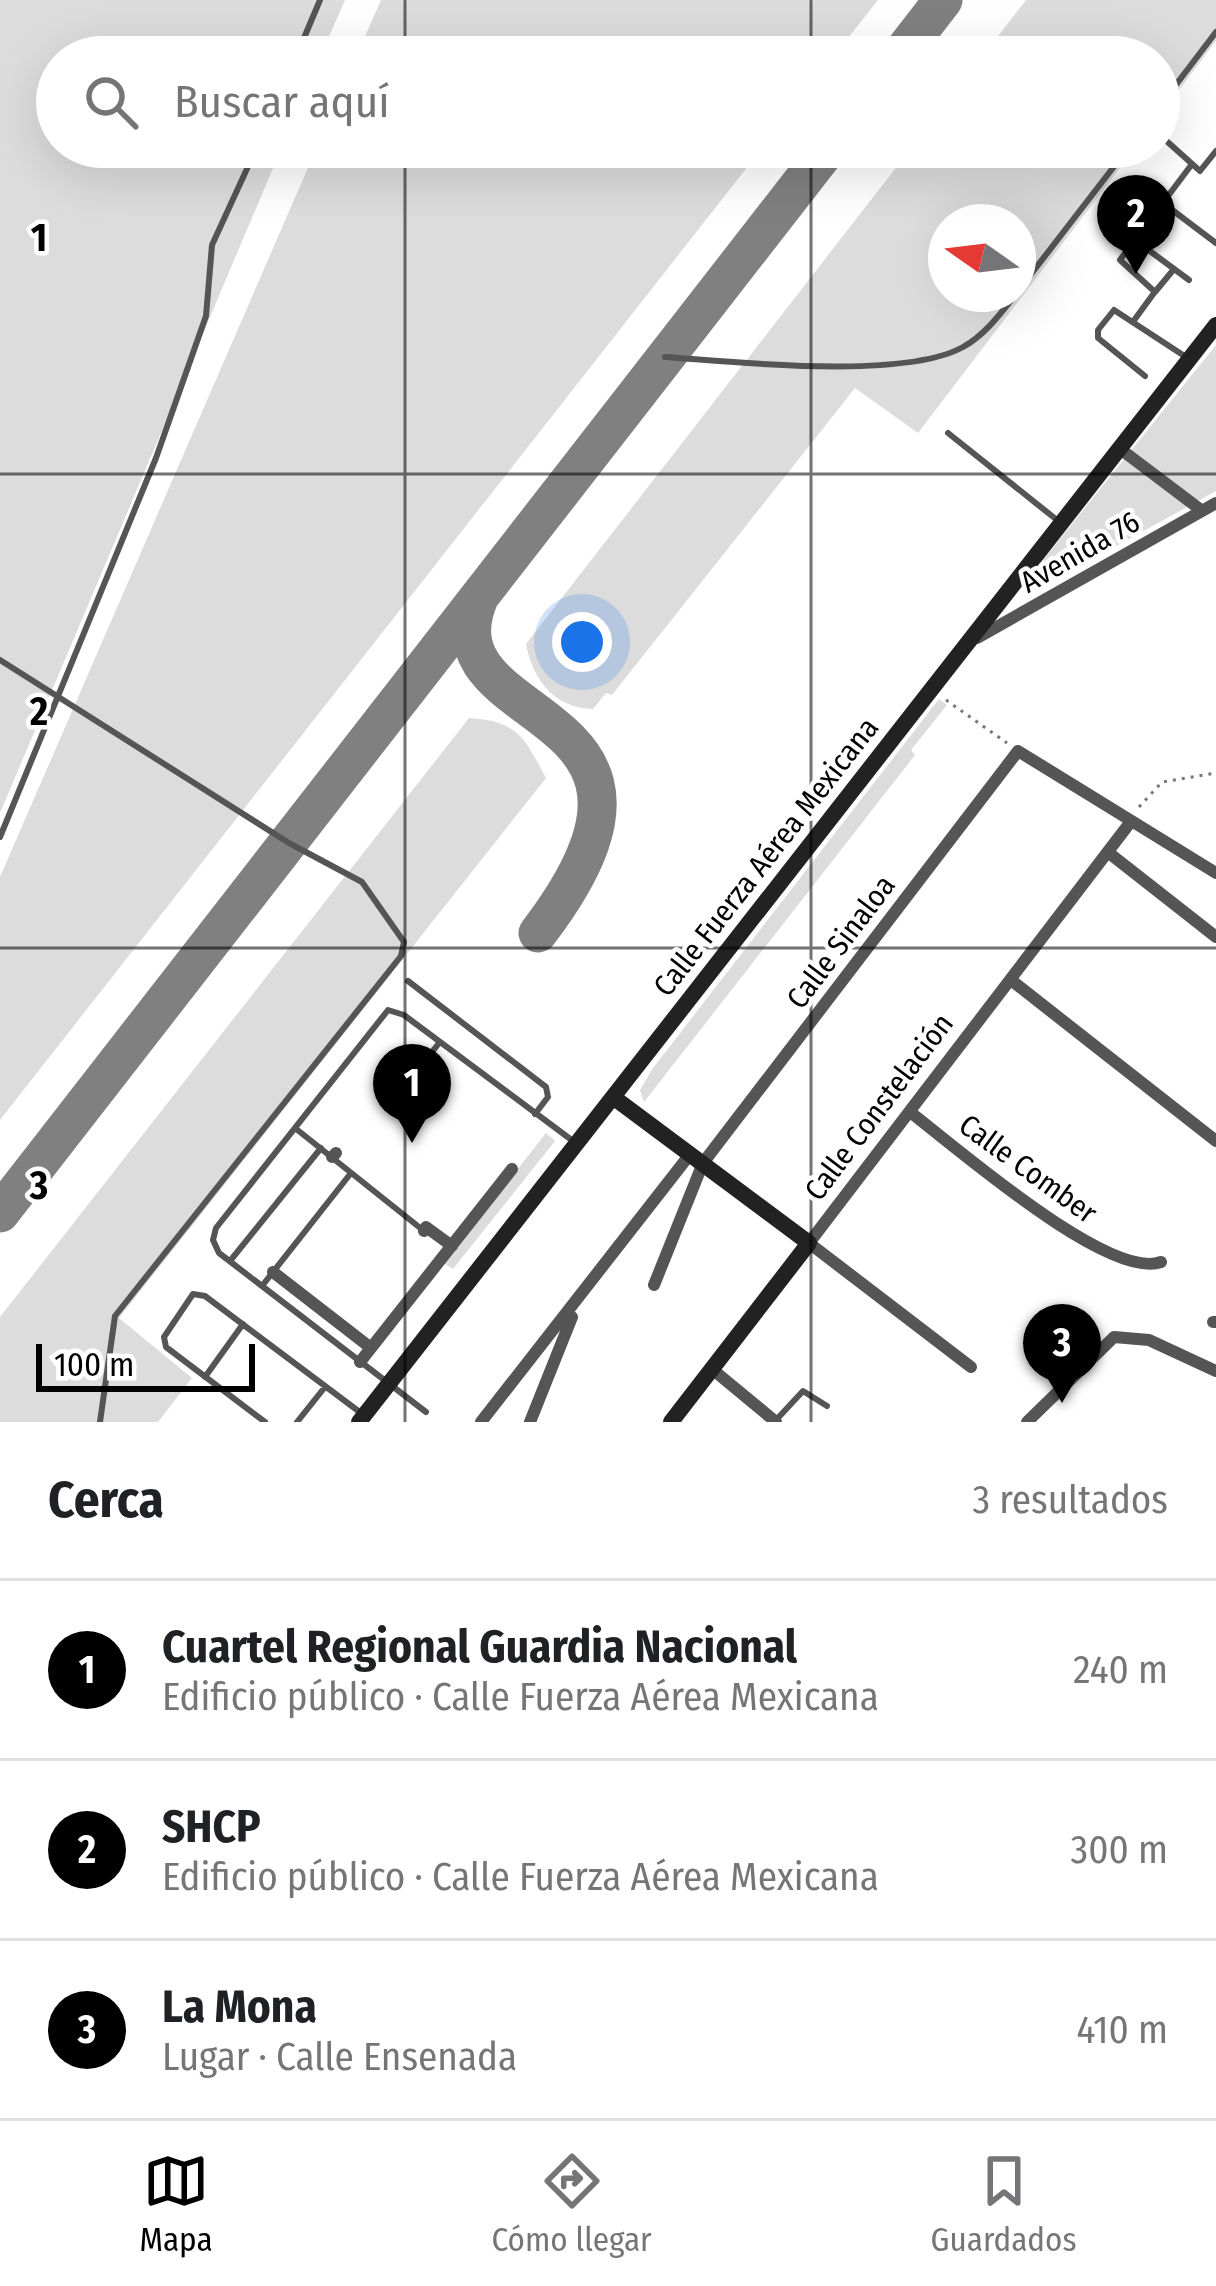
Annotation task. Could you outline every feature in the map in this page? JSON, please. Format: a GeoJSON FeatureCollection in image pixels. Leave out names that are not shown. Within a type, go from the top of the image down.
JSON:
{"type":"FeatureCollection","features":[{"type":"Feature","properties":{"kind":"main road","name":"Calle Fuerza Aérea Mexicana"},"geometry":{"type":"LineString","coordinates":[[361,1419],[1216,326]]}},
{"type":"Feature","properties":{"kind":"main road"},"geometry":{"type":"LineString","coordinates":[[613,1097],[809,1243]]}},
{"type":"Feature","properties":{"kind":"main road","name":"Calle Constelación"},"geometry":{"type":"LineString","coordinates":[[670,1422],[809,1243]]}},
{"type":"Feature","properties":{"kind":"street"},"geometry":{"type":"LineString","coordinates":[[1119,448],[1201,511]]}},
{"type":"Feature","properties":{"kind":"street","name":"Avenida 76"},"geometry":{"type":"LineString","coordinates":[[968,643],[1216,503]]}},
{"type":"Feature","properties":{"kind":"street"},"geometry":{"type":"LineString","coordinates":[[1018,751],[1130,824],[1212,867]]}},
{"type":"Feature","properties":{"kind":"street","name":"Calle Sinaloa"},"geometry":{"type":"LineString","coordinates":[[482,1422],[1018,751]]}},
{"type":"Feature","properties":{"kind":"street","name":"Calle Constelación"},"geometry":{"type":"LineString","coordinates":[[809,1243],[1130,824]]}},
{"type":"Feature","properties":{"kind":"street"},"geometry":{"type":"LineString","coordinates":[[1109,853],[1216,938]]}},
{"type":"Feature","properties":{"kind":"street"},"geometry":{"type":"LineString","coordinates":[[1011,980],[1216,1141]]}},
{"type":"Feature","properties":{"kind":"street","name":"Calle Comber"},"geometry":{"type":"LineString","coordinates":[[910,1112],[1065,1229],[1122,1260],[1146,1268],[1161,1262]]}},
{"type":"Feature","properties":{"kind":"street"},"geometry":{"type":"LineString","coordinates":[[654,1285],[697,1158]]}},
{"type":"Feature","properties":{"kind":"street"},"geometry":{"type":"LineString","coordinates":[[360,1362],[512,1169]]}},
{"type":"Feature","properties":{"kind":"street"},"geometry":{"type":"LineString","coordinates":[[424,1231],[427,1227],[452,1246]]}},
{"type":"Feature","properties":{"kind":"street"},"geometry":{"type":"LineString","coordinates":[[809,1243],[970,1367]]}},
{"type":"Feature","properties":{"kind":"street"},"geometry":{"type":"LineString","coordinates":[[273,1272],[371,1348]]}},
{"type":"Feature","properties":{"kind":"street"},"geometry":{"type":"LineString","coordinates":[[530,1422],[578,1302]]}},
{"type":"Feature","properties":{"kind":"street"},"geometry":{"type":"LineString","coordinates":[[1027,1422],[1114,1337],[1149,1340],[1216,1371]]}},
{"type":"Feature","properties":{"kind":"street"},"geometry":{"type":"LineString","coordinates":[[712,1369],[775,1422]]}},
{"type":"Feature","properties":{"kind":"lane"},"geometry":{"type":"LineString","coordinates":[[305,36],[320,0]]}},
{"type":"Feature","properties":{"kind":"lane"},"geometry":{"type":"LineString","coordinates":[[1180,79],[1216,32]]}},
{"type":"Feature","properties":{"kind":"lane"},"geometry":{"type":"LineString","coordinates":[[1180,153],[1200,171],[1216,151]]}},
{"type":"Feature","properties":{"kind":"lane"},"geometry":{"type":"LineString","coordinates":[[1155,292],[1120,262],[1192,164]]}},
{"type":"Feature","properties":{"kind":"lane"},"geometry":{"type":"LineString","coordinates":[[0,837],[155,458],[206,316],[212,245],[247,168]]}},
{"type":"Feature","properties":{"kind":"lane"},"geometry":{"type":"LineString","coordinates":[[1036,267],[1113,168]]}},
{"type":"Feature","properties":{"kind":"lane"},"geometry":{"type":"LineString","coordinates":[[1163,203],[1216,243]]}},
{"type":"Feature","properties":{"kind":"lane"},"geometry":{"type":"LineString","coordinates":[[1135,240],[1189,280]]}},
{"type":"Feature","properties":{"kind":"lane"},"geometry":{"type":"LineString","coordinates":[[1135,319],[1174,268]]}},
{"type":"Feature","properties":{"kind":"lane"},"geometry":{"type":"LineString","coordinates":[[1144,376],[1097,336],[1114,310],[1135,319],[1189,360]]}},
{"type":"Feature","properties":{"kind":"lane"},"geometry":{"type":"LineString","coordinates":[[665,357],[777,364],[926,360],[975,338],[999,312]]}},
{"type":"Feature","properties":{"kind":"lane"},"geometry":{"type":"LineString","coordinates":[[948,433],[1060,522]]}},
{"type":"Feature","properties":{"kind":"lane"},"geometry":{"type":"LineString","coordinates":[[0,660],[60,693],[289,843],[362,882],[404,942],[401,956],[115,1316],[100,1422]]}},
{"type":"Feature","properties":{"kind":"lane"},"geometry":{"type":"LineString","coordinates":[[409,981],[546,1088],[548,1097],[535,1114]]}},
{"type":"Feature","properties":{"kind":"lane"},"geometry":{"type":"LineString","coordinates":[[426,1412],[230,1261],[214,1246],[216,1228],[383,1012],[404,1015],[576,1143]]}},
{"type":"Feature","properties":{"kind":"lane"},"geometry":{"type":"LineString","coordinates":[[412,1078],[440,1042]]}},
{"type":"Feature","properties":{"kind":"lane"},"geometry":{"type":"LineString","coordinates":[[294,1127],[424,1231]]}},
{"type":"Feature","properties":{"kind":"lane"},"geometry":{"type":"LineString","coordinates":[[230,1261],[330,1153]]}},
{"type":"Feature","properties":{"kind":"lane"},"geometry":{"type":"LineString","coordinates":[[262,1286],[351,1173]]}},
{"type":"Feature","properties":{"kind":"lane"},"geometry":{"type":"LineString","coordinates":[[265,1422],[164,1342],[193,1294],[205,1296],[243,1324],[361,1419]]}},
{"type":"Feature","properties":{"kind":"lane"},"geometry":{"type":"LineString","coordinates":[[205,1377],[243,1324]]}},
{"type":"Feature","properties":{"kind":"lane"},"geometry":{"type":"LineString","coordinates":[[297,1422],[325,1387]]}},
{"type":"Feature","properties":{"kind":"lane"},"geometry":{"type":"LineString","coordinates":[[775,1422],[803,1390],[827,1406]]}},
{"type":"Feature","properties":{"kind":"path"},"geometry":{"type":"LineString","coordinates":[[931,689],[1018,751]]}},
{"type":"Feature","properties":{"kind":"path"},"geometry":{"type":"LineString","coordinates":[[1130,824],[1162,782],[1216,773]]}},
{"type":"Feature","properties":{"kind":"shaded area"},"geometry":{"type":"Polygon","coordinates":[[[0,0],[345,0],[329,36],[36,36],[36,168],[273,168],[0,813],[0,0]]]}},
{"type":"Feature","properties":{"kind":"shaded area"},"geometry":{"type":"Polygon","coordinates":[[[381,0],[878,0],[850,36],[365,36],[381,0]]]}},
{"type":"Feature","properties":{"kind":"shaded area"},"geometry":{"type":"Polygon","coordinates":[[[1026,0],[1216,0],[1216,41],[1180,88],[1180,36],[998,36],[1026,0]]]}},
{"type":"Feature","properties":{"kind":"shaded area"},"geometry":{"type":"Polygon","coordinates":[[[308,168],[747,168],[0,1120],[0,877],[308,168]]]}},
{"type":"Feature","properties":{"kind":"shaded area"},"geometry":{"type":"Polygon","coordinates":[[[896,168],[1120,168],[1036,278],[1036,204],[928,204],[928,312],[1010,312],[918,433],[855,388],[612,695],[606,693],[593,709],[579,707],[557,697],[540,680],[526,644],[896,168]]]}},
{"type":"Feature","properties":{"kind":"shaded area"},"geometry":{"type":"Polygon","coordinates":[[[1216,345],[1216,491],[1062,576],[1043,560],[1216,345]]]}},
{"type":"Feature","properties":{"kind":"shaded area"},"geometry":{"type":"Polygon","coordinates":[[[939,699],[947,705],[911,750],[915,755],[644,1102],[640,1090],[653,1068],[939,699]]]}},
{"type":"Feature","properties":{"kind":"shaded area"},"geometry":{"type":"Polygon","coordinates":[[[469,718],[500,723],[519,735],[546,778],[119,1318],[192,1378],[158,1422],[0,1422],[0,1317],[469,718]]]}},
{"type":"Feature","properties":{"kind":"shaded area"},"geometry":{"type":"Polygon","coordinates":[[[546,1133],[555,1141],[453,1269],[444,1263],[546,1133]]]}},
{"type":"Feature","properties":{"kind":"taxiway"},"geometry":{"type":"LineString","coordinates":[[915,36],[943,0]]}},
{"type":"Feature","properties":{"kind":"taxiway"},"geometry":{"type":"LineString","coordinates":[[0,1213],[813,168]]}},
{"type":"Feature","properties":{"kind":"taxiway"},"geometry":{"type":"LineString","coordinates":[[479,598],[473,641],[490,674],[555,727],[584,758],[597,800],[585,856],[538,933]]}},
{"type":"Feature","properties":{"kind":"place","name":"SHCP"},"geometry":{"type":"Point","coordinates":[1136,274]}},
{"type":"Feature","properties":{"kind":"place","name":"Cuartel Regional Guardia Nacional"},"geometry":{"type":"Point","coordinates":[412,1143]}},
{"type":"Feature","properties":{"kind":"place","name":"La Mona"},"geometry":{"type":"Point","coordinates":[1062,1403]}}]}
